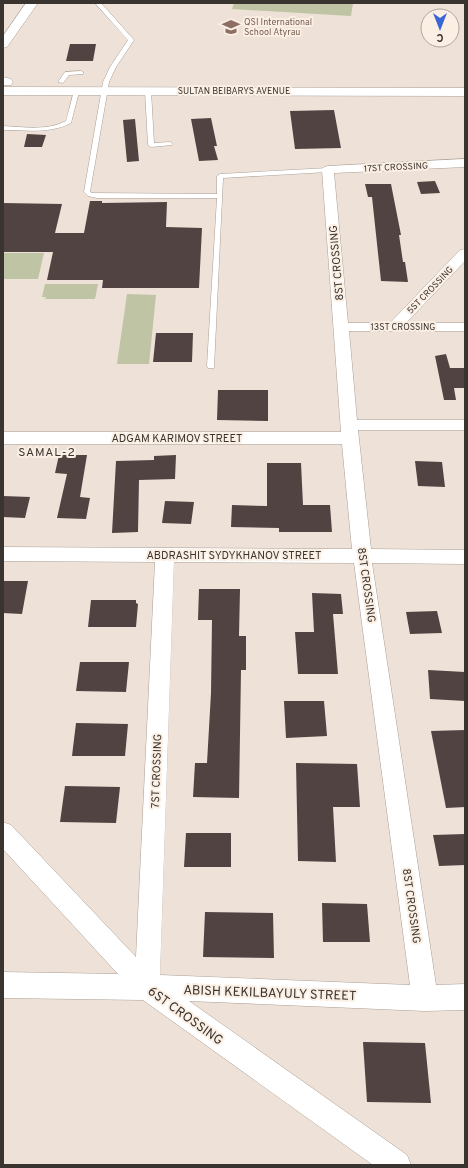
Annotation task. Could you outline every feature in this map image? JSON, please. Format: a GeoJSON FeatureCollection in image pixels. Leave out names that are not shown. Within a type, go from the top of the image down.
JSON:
{"type":"FeatureCollection","features":[{"type":"Feature","properties":{"kind":"main road"},"geometry":{"type":"LineString","coordinates":[[3,44],[32,3]]}},
{"type":"Feature","properties":{"kind":"main road","name":"SULTAN BEIBARYS AVENUE"},"geometry":{"type":"LineString","coordinates":[[4,84],[62,82],[148,91],[465,92]]}},
{"type":"Feature","properties":{"kind":"main road","name":"SULTAN BEIBARYS AVENUE"},"geometry":{"type":"LineString","coordinates":[[4,84],[76,92],[105,87],[465,83]]}},
{"type":"Feature","properties":{"kind":"street","name":"17ST CROSSING"},"geometry":{"type":"LineString","coordinates":[[328,170],[465,163]]}},
{"type":"Feature","properties":{"kind":"street","name":"8ST CROSSING"},"geometry":{"type":"LineString","coordinates":[[328,170],[362,556],[425,998]]}},
{"type":"Feature","properties":{"kind":"street","name":"5ST CROSSING"},"geometry":{"type":"LineString","coordinates":[[394,327],[465,252]]}},
{"type":"Feature","properties":{"kind":"street","name":"13ST CROSSING"},"geometry":{"type":"LineString","coordinates":[[341,327],[465,327]]}},
{"type":"Feature","properties":{"kind":"street","name":"ADGAM KARIMOV STREET"},"geometry":{"type":"LineString","coordinates":[[3,438],[350,432],[465,425]]}},
{"type":"Feature","properties":{"kind":"street","name":"ABDRASHIT SYDYKHANOV STREET"},"geometry":{"type":"LineString","coordinates":[[3,554],[465,557]]}},
{"type":"Feature","properties":{"kind":"street","name":"7ST CROSSING"},"geometry":{"type":"LineString","coordinates":[[147,987],[166,555]]}},
{"type":"Feature","properties":{"kind":"street","name":"6ST CROSSING"},"geometry":{"type":"LineString","coordinates":[[3,833],[147,987],[397,1165]]}},
{"type":"Feature","properties":{"kind":"street","name":"ABISH KEKILBAYULY STREET"},"geometry":{"type":"LineString","coordinates":[[3,985],[147,987],[425,998],[465,997]]}},
{"type":"Feature","properties":{"kind":"lane"},"geometry":{"type":"LineString","coordinates":[[98,3],[131,40],[113,67],[105,87],[87,192],[90,195],[97,196],[220,196]]}},
{"type":"Feature","properties":{"kind":"lane"},"geometry":{"type":"LineString","coordinates":[[62,82],[67,73],[81,73]]}},
{"type":"Feature","properties":{"kind":"lane"},"geometry":{"type":"LineString","coordinates":[[148,91],[151,145],[170,144]]}},
{"type":"Feature","properties":{"kind":"lane"},"geometry":{"type":"LineString","coordinates":[[3,128],[54,129],[63,127],[69,122],[76,92]]}},
{"type":"Feature","properties":{"kind":"lane"},"geometry":{"type":"LineString","coordinates":[[211,366],[220,176],[328,170]]}},
{"type":"Feature","properties":{"kind":"green space"},"geometry":{"type":"Polygon","coordinates":[[[234,3],[353,3],[351,16],[232,9],[234,3]]]}},
{"type":"Feature","properties":{"kind":"green space"},"geometry":{"type":"Polygon","coordinates":[[[3,253],[44,253],[38,279],[3,279],[3,253]]]}},
{"type":"Feature","properties":{"kind":"green space"},"geometry":{"type":"Polygon","coordinates":[[[45,284],[98,284],[95,299],[45,299],[46,297],[42,297],[45,284]]]}},
{"type":"Feature","properties":{"kind":"green space"},"geometry":{"type":"Polygon","coordinates":[[[127,294],[156,295],[149,364],[117,364],[127,294]]]}},
{"type":"Feature","properties":{"kind":"building"},"geometry":{"type":"Polygon","coordinates":[[[70,44],[96,44],[93,61],[66,61],[70,44]]]}},
{"type":"Feature","properties":{"kind":"building"},"geometry":{"type":"Polygon","coordinates":[[[334,110],[341,148],[295,149],[290,111],[334,110]]]}},
{"type":"Feature","properties":{"kind":"building"},"geometry":{"type":"Polygon","coordinates":[[[211,118],[217,146],[214,146],[218,160],[199,161],[191,119],[211,118]]]}},
{"type":"Feature","properties":{"kind":"building"},"geometry":{"type":"Polygon","coordinates":[[[135,119],[139,161],[127,162],[123,120],[135,119]]]}},
{"type":"Feature","properties":{"kind":"building"},"geometry":{"type":"Polygon","coordinates":[[[27,134],[46,135],[42,147],[24,147],[27,134]]]}},
{"type":"Feature","properties":{"kind":"building"},"geometry":{"type":"Polygon","coordinates":[[[435,181],[440,193],[421,194],[417,182],[435,181]]]}},
{"type":"Feature","properties":{"kind":"building"},"geometry":{"type":"Polygon","coordinates":[[[365,184],[391,184],[401,235],[399,235],[403,262],[405,262],[408,282],[381,281],[372,197],[368,197],[365,184]]]}},
{"type":"Feature","properties":{"kind":"building"},"geometry":{"type":"Polygon","coordinates":[[[90,201],[102,201],[102,203],[167,202],[166,227],[202,228],[199,288],[102,288],[103,280],[47,280],[53,252],[3,252],[3,203],[62,204],[55,233],[84,233],[90,201]]]}},
{"type":"Feature","properties":{"kind":"building"},"geometry":{"type":"Polygon","coordinates":[[[156,333],[193,333],[192,362],[153,362],[156,333]]]}},
{"type":"Feature","properties":{"kind":"building"},"geometry":{"type":"Polygon","coordinates":[[[446,354],[450,368],[465,368],[465,388],[454,388],[456,400],[444,400],[435,356],[446,354]]]}},
{"type":"Feature","properties":{"kind":"building"},"geometry":{"type":"Polygon","coordinates":[[[218,390],[268,390],[268,421],[217,420],[218,390]]]}},
{"type":"Feature","properties":{"kind":"building"},"geometry":{"type":"Polygon","coordinates":[[[59,455],[87,455],[80,497],[90,498],[86,519],[57,518],[67,474],[55,473],[59,455]]]}},
{"type":"Feature","properties":{"kind":"building"},"geometry":{"type":"Polygon","coordinates":[[[176,455],[175,479],[139,480],[138,532],[112,533],[116,461],[154,460],[154,456],[176,455]]]}},
{"type":"Feature","properties":{"kind":"building"},"geometry":{"type":"Polygon","coordinates":[[[415,461],[442,462],[445,487],[418,486],[415,461]]]}},
{"type":"Feature","properties":{"kind":"building"},"geometry":{"type":"Polygon","coordinates":[[[267,463],[301,463],[303,505],[330,505],[332,532],[279,532],[279,528],[231,527],[232,505],[267,506],[267,463]]]}},
{"type":"Feature","properties":{"kind":"building"},"geometry":{"type":"Polygon","coordinates":[[[3,496],[30,497],[25,518],[3,517],[3,496]]]}},
{"type":"Feature","properties":{"kind":"building"},"geometry":{"type":"Polygon","coordinates":[[[165,501],[194,502],[191,524],[162,523],[165,501]]]}},
{"type":"Feature","properties":{"kind":"building"},"geometry":{"type":"Polygon","coordinates":[[[3,581],[28,581],[22,614],[3,613],[3,581]]]}},
{"type":"Feature","properties":{"kind":"building"},"geometry":{"type":"Polygon","coordinates":[[[199,589],[240,589],[239,636],[246,636],[246,670],[241,670],[239,798],[193,797],[195,763],[207,763],[211,693],[212,620],[198,620],[199,589]]]}},
{"type":"Feature","properties":{"kind":"building"},"geometry":{"type":"Polygon","coordinates":[[[312,593],[341,594],[343,614],[333,614],[338,674],[298,674],[295,632],[314,632],[312,593]]]}},
{"type":"Feature","properties":{"kind":"building"},"geometry":{"type":"Polygon","coordinates":[[[91,600],[136,600],[136,603],[138,604],[136,627],[88,627],[91,600]]]}},
{"type":"Feature","properties":{"kind":"building"},"geometry":{"type":"Polygon","coordinates":[[[437,611],[442,633],[410,634],[406,612],[437,611]]]}},
{"type":"Feature","properties":{"kind":"building"},"geometry":{"type":"Polygon","coordinates":[[[80,662],[129,662],[126,692],[76,691],[80,662]]]}},
{"type":"Feature","properties":{"kind":"building"},"geometry":{"type":"Polygon","coordinates":[[[428,670],[465,672],[465,701],[430,699],[428,670]]]}},
{"type":"Feature","properties":{"kind":"building"},"geometry":{"type":"Polygon","coordinates":[[[284,701],[324,701],[327,736],[286,738],[284,701]]]}},
{"type":"Feature","properties":{"kind":"building"},"geometry":{"type":"Polygon","coordinates":[[[76,723],[128,724],[125,756],[72,756],[76,723]]]}},
{"type":"Feature","properties":{"kind":"building"},"geometry":{"type":"Polygon","coordinates":[[[465,730],[465,807],[446,808],[431,731],[465,730]]]}},
{"type":"Feature","properties":{"kind":"building"},"geometry":{"type":"Polygon","coordinates":[[[296,763],[357,764],[360,807],[333,807],[336,862],[298,861],[296,763]]]}},
{"type":"Feature","properties":{"kind":"building"},"geometry":{"type":"Polygon","coordinates":[[[65,786],[120,787],[116,823],[60,822],[65,786]]]}},
{"type":"Feature","properties":{"kind":"building"},"geometry":{"type":"Polygon","coordinates":[[[186,833],[231,833],[231,867],[184,867],[186,833]]]}},
{"type":"Feature","properties":{"kind":"building"},"geometry":{"type":"Polygon","coordinates":[[[465,834],[465,865],[439,866],[433,835],[465,834]]]}},
{"type":"Feature","properties":{"kind":"building"},"geometry":{"type":"Polygon","coordinates":[[[322,903],[367,904],[370,942],[323,942],[322,903]]]}},
{"type":"Feature","properties":{"kind":"building"},"geometry":{"type":"Polygon","coordinates":[[[205,912],[273,913],[274,958],[203,957],[205,912]]]}},
{"type":"Feature","properties":{"kind":"building"},"geometry":{"type":"Polygon","coordinates":[[[363,1042],[425,1043],[431,1103],[367,1102],[363,1042]]]}},
{"type":"Feature","properties":{"kind":"place","name":"QSI International School Atyrau"},"geometry":{"type":"Point","coordinates":[231,27]}},
{"type":"Feature","properties":{"kind":"district","name":"SAMAL-2"},"geometry":{"type":"Point","coordinates":[47,452]}}]}
